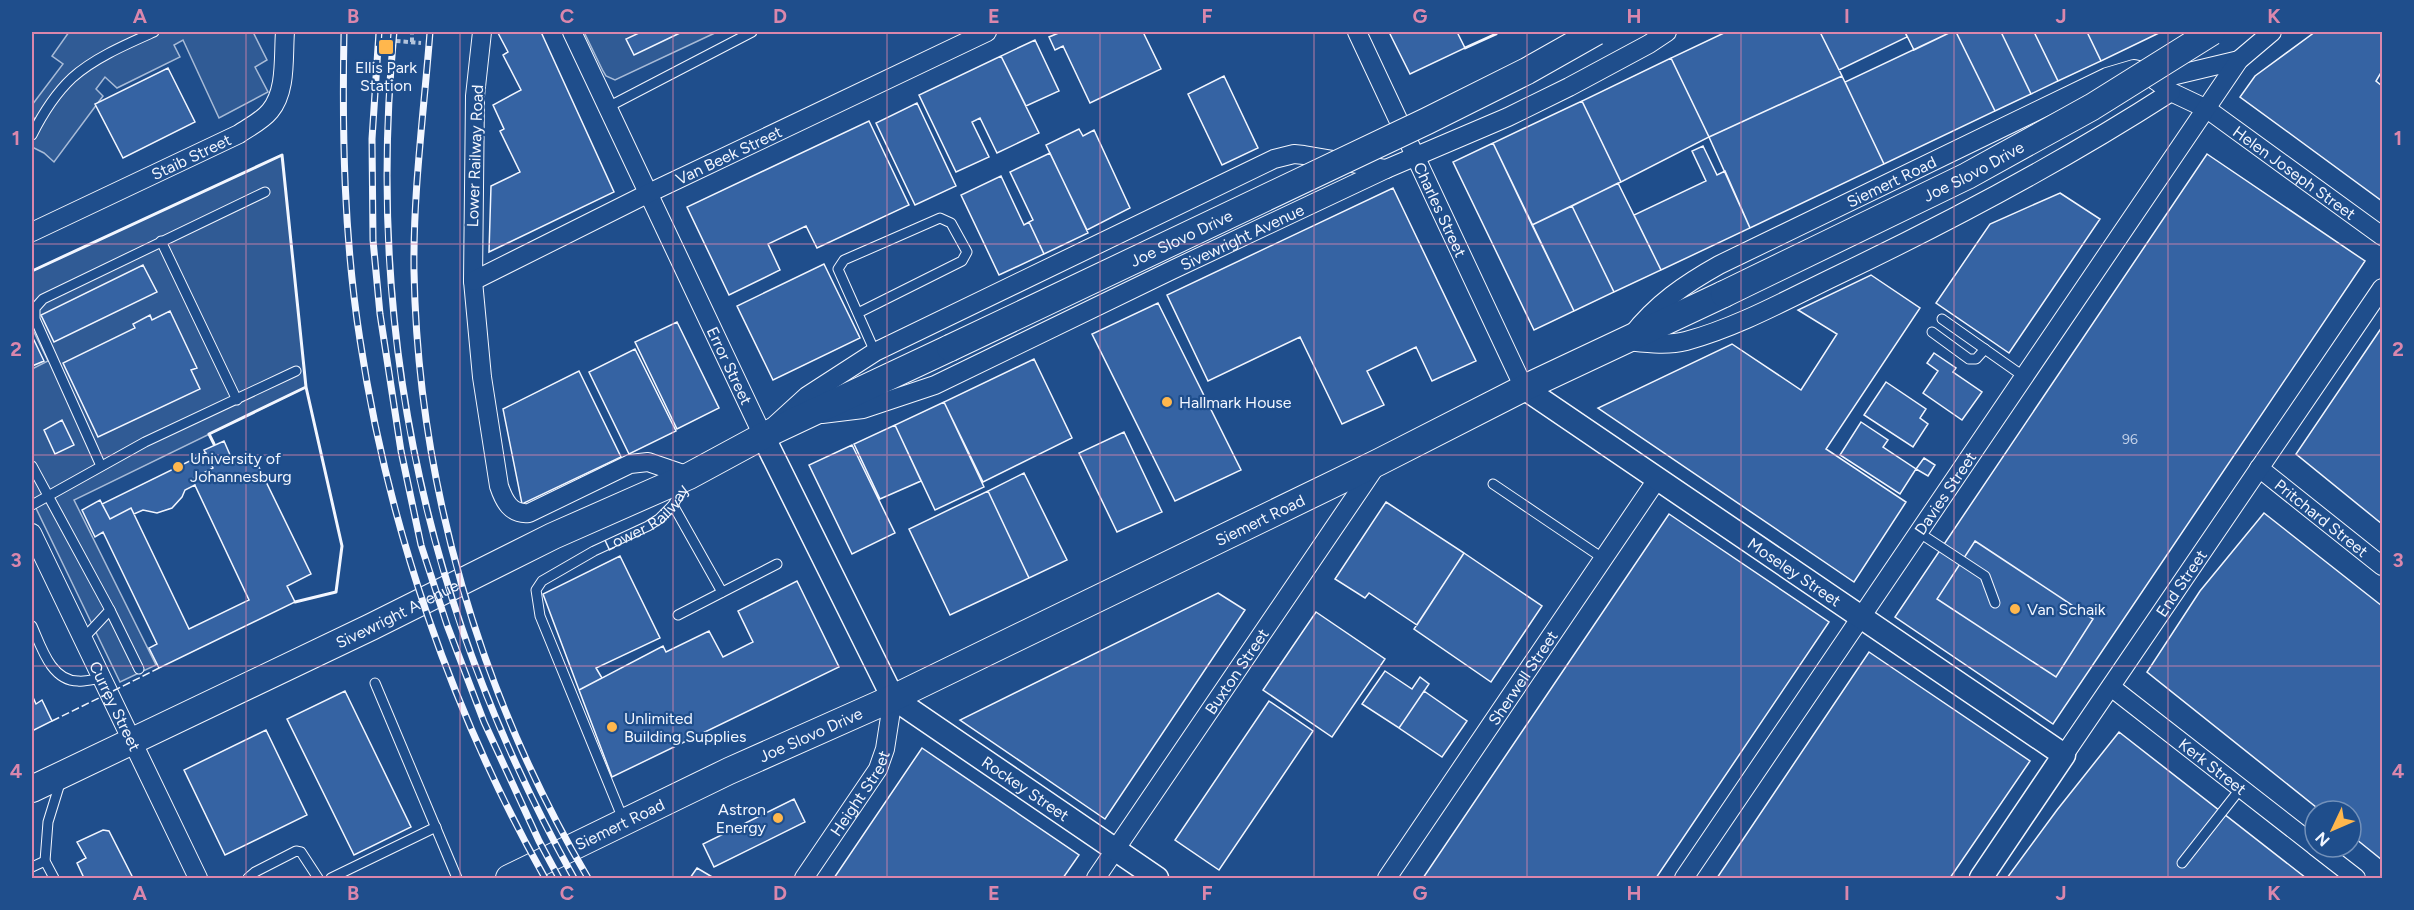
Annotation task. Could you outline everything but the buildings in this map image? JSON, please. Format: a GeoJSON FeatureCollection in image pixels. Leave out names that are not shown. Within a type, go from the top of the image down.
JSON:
{"type":"FeatureCollection","features":[{"type":"Feature","properties":{"kind":"main road","name":"Joe Slovo Drive"},"geometry":{"type":"LineString","coordinates":[[762,436],[1426,121],[1527,71],[1596,32]]}},
{"type":"Feature","properties":{"kind":"main road","name":"Joe Slovo Drive"},"geometry":{"type":"LineString","coordinates":[[1724,294],[1967,176],[2092,107],[2212,32]]}},
{"type":"Feature","properties":{"kind":"main road","name":"Siemert Road"},"geometry":{"type":"LineString","coordinates":[[893,698],[1379,462],[1524,388],[1724,294]]}},
{"type":"Feature","properties":{"kind":"main road","name":"Sivewright Avenue"},"geometry":{"type":"LineString","coordinates":[[32,789],[371,627],[554,536],[689,476],[762,436]]}},
{"type":"Feature","properties":{"kind":"main road","name":"Joe Slovo Drive"},"geometry":{"type":"LineString","coordinates":[[729,771],[893,698]]}},
{"type":"Feature","properties":{"kind":"main road","name":"Siemert Road"},"geometry":{"type":"LineString","coordinates":[[510,878],[729,771]]}},
{"type":"Feature","properties":{"kind":"street","name":"Staib Street"},"geometry":{"type":"LineString","coordinates":[[32,232],[239,134],[261,119],[277,100],[282,85],[285,32]]}},
{"type":"Feature","properties":{"kind":"street","name":"Lower Railway Road"},"geometry":{"type":"LineString","coordinates":[[473,281],[476,96],[482,32]]}},
{"type":"Feature","properties":{"kind":"street","name":"Error Street"},"geometry":{"type":"LineString","coordinates":[[573,32],[762,436],[893,698]]}},
{"type":"Feature","properties":{"kind":"street","name":"Van Beek Street"},"geometry":{"type":"LineString","coordinates":[[473,281],[649,193],[987,32]]}},
{"type":"Feature","properties":{"kind":"street","name":"Charles Street"},"geometry":{"type":"LineString","coordinates":[[1358,32],[1524,388]]}},
{"type":"Feature","properties":{"kind":"street","name":"Sivewright Avenue"},"geometry":{"type":"LineString","coordinates":[[808,416],[863,409],[935,385],[1386,169],[1508,117],[1649,44],[1667,32]]}},
{"type":"Feature","properties":{"kind":"street"},"geometry":{"type":"LineString","coordinates":[[2153,78],[2187,32]]}},
{"type":"Feature","properties":{"kind":"street"},"geometry":{"type":"LineString","coordinates":[[2153,78],[2171,92],[2207,109],[2239,60],[2272,32]]}},
{"type":"Feature","properties":{"kind":"street"},"geometry":{"type":"LineString","coordinates":[[2153,78],[2239,60]]}},
{"type":"Feature","properties":{"kind":"street","name":"Siemert Road"},"geometry":{"type":"LineString","coordinates":[[1627,341],[1644,319],[1671,295],[1719,265],[2107,77],[2134,69],[2153,78]]}},
{"type":"Feature","properties":{"kind":"street"},"geometry":{"type":"LineString","coordinates":[[1627,341],[1657,344],[1685,341],[1735,323],[1925,232],[2067,157],[2171,92]]}},
{"type":"Feature","properties":{"kind":"street","name":"Helen Joseph Street"},"geometry":{"type":"LineString","coordinates":[[2207,109],[2382,236]]}},
{"type":"Feature","properties":{"kind":"street","name":"Davies Street"},"geometry":{"type":"LineString","coordinates":[[1684,879],[1917,531],[2207,109]]}},
{"type":"Feature","properties":{"kind":"street"},"geometry":{"type":"LineString","coordinates":[[762,436],[807,396],[875,352],[1274,159],[1294,154],[1386,169]]}},
{"type":"Feature","properties":{"kind":"street","name":"Lower Railway"},"geometry":{"type":"LineString","coordinates":[[473,281],[482,377],[499,486],[503,499],[509,506],[523,514],[540,509],[595,479],[630,464],[648,462],[689,476]]}},
{"type":"Feature","properties":{"kind":"street","name":"End Street"},"geometry":{"type":"LineString","coordinates":[[1980,879],[2382,288]]}},
{"type":"Feature","properties":{"kind":"street","name":"Moseley Street"},"geometry":{"type":"LineString","coordinates":[[1524,388],[2064,755]]}},
{"type":"Feature","properties":{"kind":"street","name":"Buxton Street"},"geometry":{"type":"LineString","coordinates":[[1096,879],[1379,462]]}},
{"type":"Feature","properties":{"kind":"street","name":"Pritchard Street"},"geometry":{"type":"LineString","coordinates":[[2259,468],[2382,566]]}},
{"type":"Feature","properties":{"kind":"street","name":"Sherwell Street"},"geometry":{"type":"LineString","coordinates":[[1387,879],[1658,478]]}},
{"type":"Feature","properties":{"kind":"street","name":"Currey Street"},"geometry":{"type":"LineString","coordinates":[[32,534],[36,555],[83,639],[198,879]]}},
{"type":"Feature","properties":{"kind":"street","name":"Kerk Street"},"geometry":{"type":"LineString","coordinates":[[2111,687],[2303,837]]}},
{"type":"Feature","properties":{"kind":"street","name":"Rockey Street"},"geometry":{"type":"LineString","coordinates":[[893,698],[1157,879]]}},
{"type":"Feature","properties":{"kind":"street","name":"Height Street"},"geometry":{"type":"LineString","coordinates":[[804,879],[878,769],[885,749],[893,698]]}},
{"type":"Feature","properties":{"kind":"street","name":"Kerk Street"},"geometry":{"type":"LineString","coordinates":[[2330,859],[2356,879]]}},
{"type":"Feature","properties":{"kind":"lane"},"geometry":{"type":"LineString","coordinates":[[32,135],[55,96],[73,77],[91,64],[154,32]]}},
{"type":"Feature","properties":{"kind":"lane"},"geometry":{"type":"LineString","coordinates":[[608,106],[752,32]]}},
{"type":"Feature","properties":{"kind":"lane"},"geometry":{"type":"LineString","coordinates":[[101,466],[35,320],[35,308],[43,299],[265,192]]}},
{"type":"Feature","properties":{"kind":"lane"},"geometry":{"type":"LineString","coordinates":[[858,313],[962,261],[967,252],[951,223],[940,218],[844,260],[838,269],[875,352]]}},
{"type":"Feature","properties":{"kind":"lane"},"geometry":{"type":"LineString","coordinates":[[161,241],[237,400]]}},
{"type":"Feature","properties":{"kind":"lane"},"geometry":{"type":"LineString","coordinates":[[1942,319],[2023,376]]}},
{"type":"Feature","properties":{"kind":"lane"},"geometry":{"type":"LineString","coordinates":[[1932,332],[1971,359],[1976,358],[1985,349]]}},
{"type":"Feature","properties":{"kind":"lane"},"geometry":{"type":"LineString","coordinates":[[32,505],[146,442],[296,371]]}},
{"type":"Feature","properties":{"kind":"lane"},"geometry":{"type":"LineString","coordinates":[[32,466],[110,610],[139,669]]}},
{"type":"Feature","properties":{"kind":"lane","name":"Lower Railway"},"geometry":{"type":"LineString","coordinates":[[624,822],[540,616],[536,591],[542,581],[594,551],[648,526],[665,514],[673,505],[689,476]]}},
{"type":"Feature","properties":{"kind":"lane"},"geometry":{"type":"LineString","coordinates":[[1493,484],[1604,559]]}},
{"type":"Feature","properties":{"kind":"lane"},"geometry":{"type":"LineString","coordinates":[[673,505],[722,592]]}},
{"type":"Feature","properties":{"kind":"lane"},"geometry":{"type":"LineString","coordinates":[[1917,531],[1984,576],[1995,603]]}},
{"type":"Feature","properties":{"kind":"lane"},"geometry":{"type":"LineString","coordinates":[[678,615],[777,564]]}},
{"type":"Feature","properties":{"kind":"lane"},"geometry":{"type":"LineString","coordinates":[[83,639],[110,610]]}},
{"type":"Feature","properties":{"kind":"lane"},"geometry":{"type":"LineString","coordinates":[[32,626],[49,662],[58,674],[68,680],[79,682],[102,678]]}},
{"type":"Feature","properties":{"kind":"lane"},"geometry":{"type":"LineString","coordinates":[[375,683],[457,879]]}},
{"type":"Feature","properties":{"kind":"lane"},"geometry":{"type":"LineString","coordinates":[[54,879],[45,861],[48,822],[63,774]]}},
{"type":"Feature","properties":{"kind":"lane"},"geometry":{"type":"LineString","coordinates":[[2182,863],[2241,788]]}},
{"type":"Feature","properties":{"kind":"lane"},"geometry":{"type":"LineString","coordinates":[[331,879],[436,827]]}},
{"type":"Feature","properties":{"kind":"lane"},"geometry":{"type":"LineString","coordinates":[[248,879],[255,872],[296,851],[305,856],[318,879]]}},
{"type":"Feature","properties":{"kind":"lane"},"geometry":{"type":"LineString","coordinates":[[32,867],[45,861]]}},
{"type":"Feature","properties":{"kind":"path"},"geometry":{"type":"LineString","coordinates":[[412,32],[412,42]]}},
{"type":"Feature","properties":{"kind":"path"},"geometry":{"type":"LineString","coordinates":[[396,41],[421,44]]}},
{"type":"Feature","properties":{"kind":"shaded area"},"geometry":{"type":"Polygon","coordinates":[[[69,32],[253,32],[267,60],[255,67],[268,92],[219,118],[183,40],[174,45],[180,57],[117,88],[105,77],[96,89],[103,96],[54,162],[44,153],[32,147],[32,127],[37,121],[32,116],[32,105],[63,64],[52,56],[69,32]]]}},
{"type":"Feature","properties":{"kind":"shaded area"},"geometry":{"type":"Polygon","coordinates":[[[584,32],[717,32],[615,80],[606,76],[584,32]]]}},
{"type":"Feature","properties":{"kind":"shaded area"},"geometry":{"type":"Polygon","coordinates":[[[282,155],[306,387],[74,500],[156,665],[120,682],[32,500],[32,369],[48,361],[32,328],[32,271],[282,155]]]}},
{"type":"Feature","properties":{"kind":"railway"},"geometry":{"type":"LineString","coordinates":[[344,32],[343,109],[350,263],[372,410],[388,480],[406,549],[453,685],[511,815],[545,878]]}},
{"type":"Feature","properties":{"kind":"railway"},"geometry":{"type":"LineString","coordinates":[[379,32],[372,139],[373,240],[380,314],[401,451],[421,545],[447,625],[484,722],[539,841],[559,878]]}},
{"type":"Feature","properties":{"kind":"railway"},"geometry":{"type":"LineString","coordinates":[[394,32],[387,144],[389,254],[399,363],[418,469],[444,574],[479,677],[523,778],[574,878]]}},
{"type":"Feature","properties":{"kind":"railway"},"geometry":{"type":"LineString","coordinates":[[430,32],[417,181],[414,271],[418,351],[428,430],[442,508],[462,586],[487,662],[516,736],[550,808],[588,878]]}},
{"type":"Feature","properties":{"kind":"fence"},"geometry":{"type":"LineString","coordinates":[[113,691],[159,668]]}},
{"type":"Feature","properties":{"kind":"fence"},"geometry":{"type":"LineString","coordinates":[[52,721],[105,695]]}},
{"type":"Feature","properties":{"kind":"wall"},"geometry":{"type":"LineString","coordinates":[[1465,48],[1496,34],[1495,32]]}},
{"type":"Feature","properties":{"kind":"wall"},"geometry":{"type":"LineString","coordinates":[[32,271],[282,155],[306,387],[342,546],[336,592],[295,602]]}},
{"type":"Feature","properties":{"kind":"wall"},"geometry":{"type":"LineString","coordinates":[[214,444],[209,434],[306,387]]}},
{"type":"Feature","properties":{"kind":"place","name":"Ellis Park Station"},"geometry":{"type":"Point","coordinates":[386,47]}},
{"type":"Feature","properties":{"kind":"place","name":"Hallmark House"},"geometry":{"type":"Point","coordinates":[1167,402]}},
{"type":"Feature","properties":{"kind":"place","name":"University of Johannesburg"},"geometry":{"type":"Point","coordinates":[178,467]}},
{"type":"Feature","properties":{"kind":"place","name":"Van Schaik"},"geometry":{"type":"Point","coordinates":[2015,609]}},
{"type":"Feature","properties":{"kind":"place","name":"Unlimited Building Supplies"},"geometry":{"type":"Point","coordinates":[612,727]}},
{"type":"Feature","properties":{"kind":"place","name":"Astron Energy"},"geometry":{"type":"Point","coordinates":[778,818]}}]}
